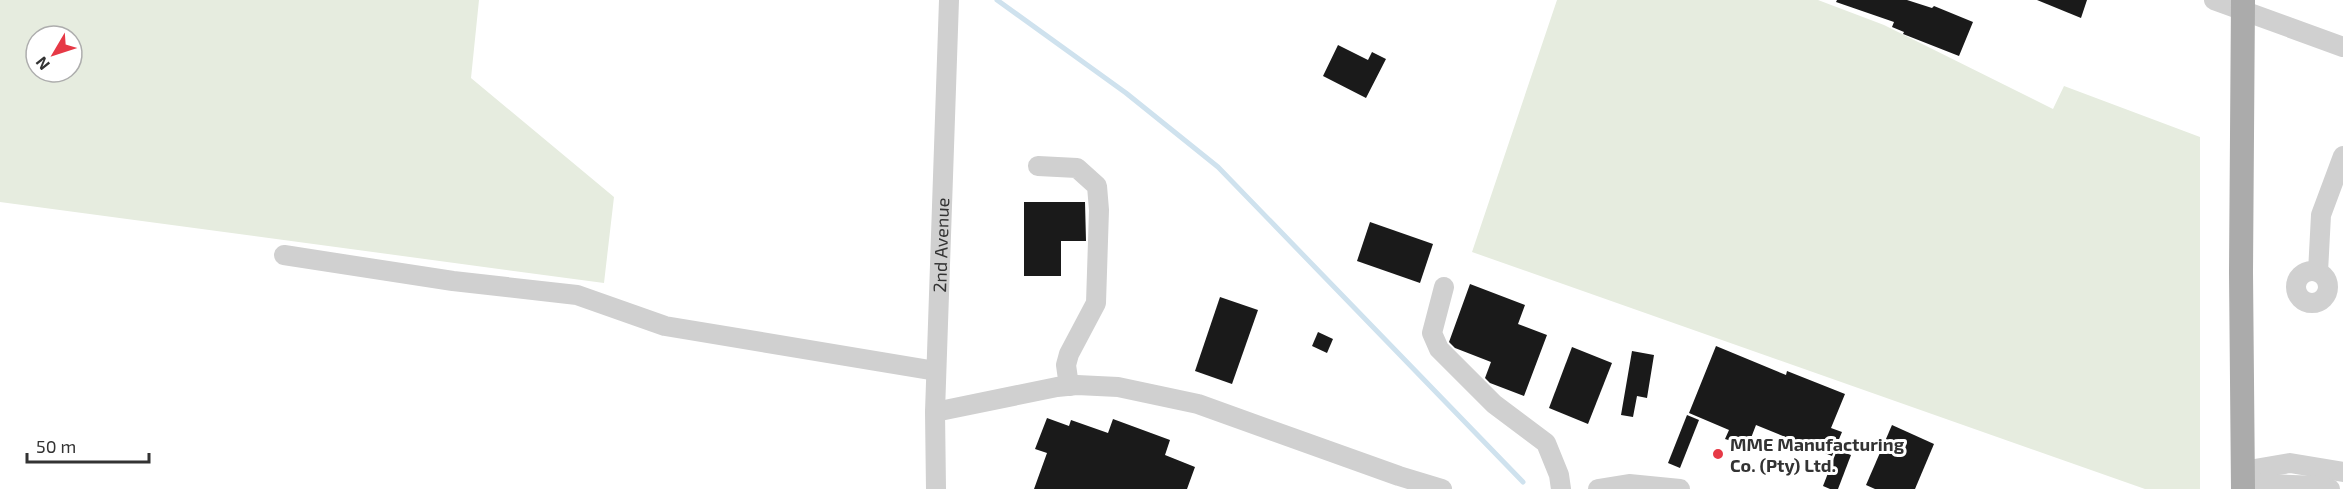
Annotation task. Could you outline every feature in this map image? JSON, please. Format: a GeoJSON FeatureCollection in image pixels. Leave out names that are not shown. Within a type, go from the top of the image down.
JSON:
{"type":"FeatureCollection","features":[{"type":"Feature","properties":{"kind":"main road"},"geometry":{"type":"LineString","coordinates":[[2243,5],[2241,272],[2243,481]]}},
{"type":"Feature","properties":{"kind":"street","name":"2nd Avenue"},"geometry":{"type":"LineString","coordinates":[[936,489],[936,371],[949,0]]}},
{"type":"Feature","properties":{"kind":"street"},"geometry":{"type":"LineString","coordinates":[[2214,0],[2243,5],[2343,46]]}},
{"type":"Feature","properties":{"kind":"street"},"geometry":{"type":"LineString","coordinates":[[2318,272],[2321,215],[2343,156]]}},
{"type":"Feature","properties":{"kind":"street"},"geometry":{"type":"LineString","coordinates":[[1038,166],[1077,168],[1097,186],[1099,210],[1096,303],[1069,354],[1066,365],[1069,386]]}},
{"type":"Feature","properties":{"kind":"street"},"geometry":{"type":"LineString","coordinates":[[284,255],[453,281],[577,295],[664,326],[936,371]]}},
{"type":"Feature","properties":{"kind":"street"},"geometry":{"type":"LineString","coordinates":[[1444,287],[1432,333],[1439,349],[1494,404],[1546,443],[1559,475],[1561,489]]}},
{"type":"Feature","properties":{"kind":"street"},"geometry":{"type":"LineString","coordinates":[[935,412],[1069,386],[1118,387],[1198,404],[1399,476],[1442,489]]}},
{"type":"Feature","properties":{"kind":"street"},"geometry":{"type":"LineString","coordinates":[[2243,481],[2289,463],[2343,472]]}},
{"type":"Feature","properties":{"kind":"street"},"geometry":{"type":"LineString","coordinates":[[2243,481],[2319,486],[2330,489]]}},
{"type":"Feature","properties":{"kind":"street"},"geometry":{"type":"LineString","coordinates":[[1598,489],[1629,484],[1680,489]]}},
{"type":"Feature","properties":{"kind":"shaded area"},"geometry":{"type":"Polygon","coordinates":[[[0,0],[479,0],[471,78],[614,197],[604,283],[0,202],[0,0]]]}},
{"type":"Feature","properties":{"kind":"shaded area"},"geometry":{"type":"Polygon","coordinates":[[[1557,0],[1818,0],[1884,25],[2053,109],[2064,86],[2200,137],[2200,489],[2145,489],[1472,252],[1557,0]]]}},
{"type":"Feature","properties":{"kind":"building"},"geometry":{"type":"Polygon","coordinates":[[[1837,0],[1907,0],[1932,8],[1934,6],[1973,22],[1959,56],[1903,34],[1904,32],[1892,27],[1894,22],[1836,2],[1837,0]]]}},
{"type":"Feature","properties":{"kind":"building"},"geometry":{"type":"Polygon","coordinates":[[[2037,0],[2087,0],[2081,18],[2037,0]]]}},
{"type":"Feature","properties":{"kind":"building"},"geometry":{"type":"Polygon","coordinates":[[[1338,45],[1368,60],[1372,52],[1386,59],[1366,98],[1323,76],[1338,45]]]}},
{"type":"Feature","properties":{"kind":"building"},"geometry":{"type":"Polygon","coordinates":[[[1024,202],[1085,202],[1086,241],[1061,241],[1061,276],[1024,276],[1024,202]]]}},
{"type":"Feature","properties":{"kind":"building"},"geometry":{"type":"Polygon","coordinates":[[[1370,222],[1433,244],[1420,283],[1357,261],[1370,222]]]}},
{"type":"Feature","properties":{"kind":"building"},"geometry":{"type":"Polygon","coordinates":[[[1470,284],[1525,305],[1518,324],[1547,335],[1524,396],[1490,383],[1485,378],[1491,362],[1455,348],[1449,342],[1470,284]]]}},
{"type":"Feature","properties":{"kind":"building"},"geometry":{"type":"Polygon","coordinates":[[[1220,297],[1258,310],[1232,384],[1195,371],[1220,297]]]}},
{"type":"Feature","properties":{"kind":"building"},"geometry":{"type":"Polygon","coordinates":[[[1318,332],[1333,339],[1327,353],[1312,346],[1318,332]]]}},
{"type":"Feature","properties":{"kind":"building"},"geometry":{"type":"Polygon","coordinates":[[[1716,346],[1786,375],[1787,371],[1845,394],[1831,428],[1842,432],[1832,456],[1756,425],[1746,451],[1733,446],[1735,442],[1725,439],[1729,430],[1689,413],[1716,346]]]}},
{"type":"Feature","properties":{"kind":"building"},"geometry":{"type":"Polygon","coordinates":[[[1572,347],[1612,363],[1588,424],[1549,408],[1572,347]]]}},
{"type":"Feature","properties":{"kind":"building"},"geometry":{"type":"Polygon","coordinates":[[[1632,351],[1654,355],[1647,398],[1637,396],[1633,417],[1621,415],[1632,351]]]}},
{"type":"Feature","properties":{"kind":"building"},"geometry":{"type":"Polygon","coordinates":[[[1687,415],[1699,420],[1680,468],[1668,463],[1687,415]]]}},
{"type":"Feature","properties":{"kind":"building"},"geometry":{"type":"Polygon","coordinates":[[[1047,418],[1069,426],[1071,420],[1108,433],[1113,419],[1170,440],[1165,455],[1195,467],[1187,489],[1034,489],[1047,453],[1035,449],[1047,418]]]}},
{"type":"Feature","properties":{"kind":"building"},"geometry":{"type":"Polygon","coordinates":[[[1892,425],[1934,444],[1915,489],[1875,489],[1866,485],[1892,425]]]}},
{"type":"Feature","properties":{"kind":"building"},"geometry":{"type":"Polygon","coordinates":[[[1837,450],[1851,455],[1838,489],[1830,489],[1823,486],[1837,450]]]}},
{"type":"Feature","properties":{"kind":"waterway"},"geometry":{"type":"LineString","coordinates":[[997,0],[1126,93],[1218,167],[1523,482]]}},
{"type":"Feature","properties":{"kind":"place","name":"MME Manufacturing Co. (Pty) Ltd."},"geometry":{"type":"Point","coordinates":[1718,454]}}]}
